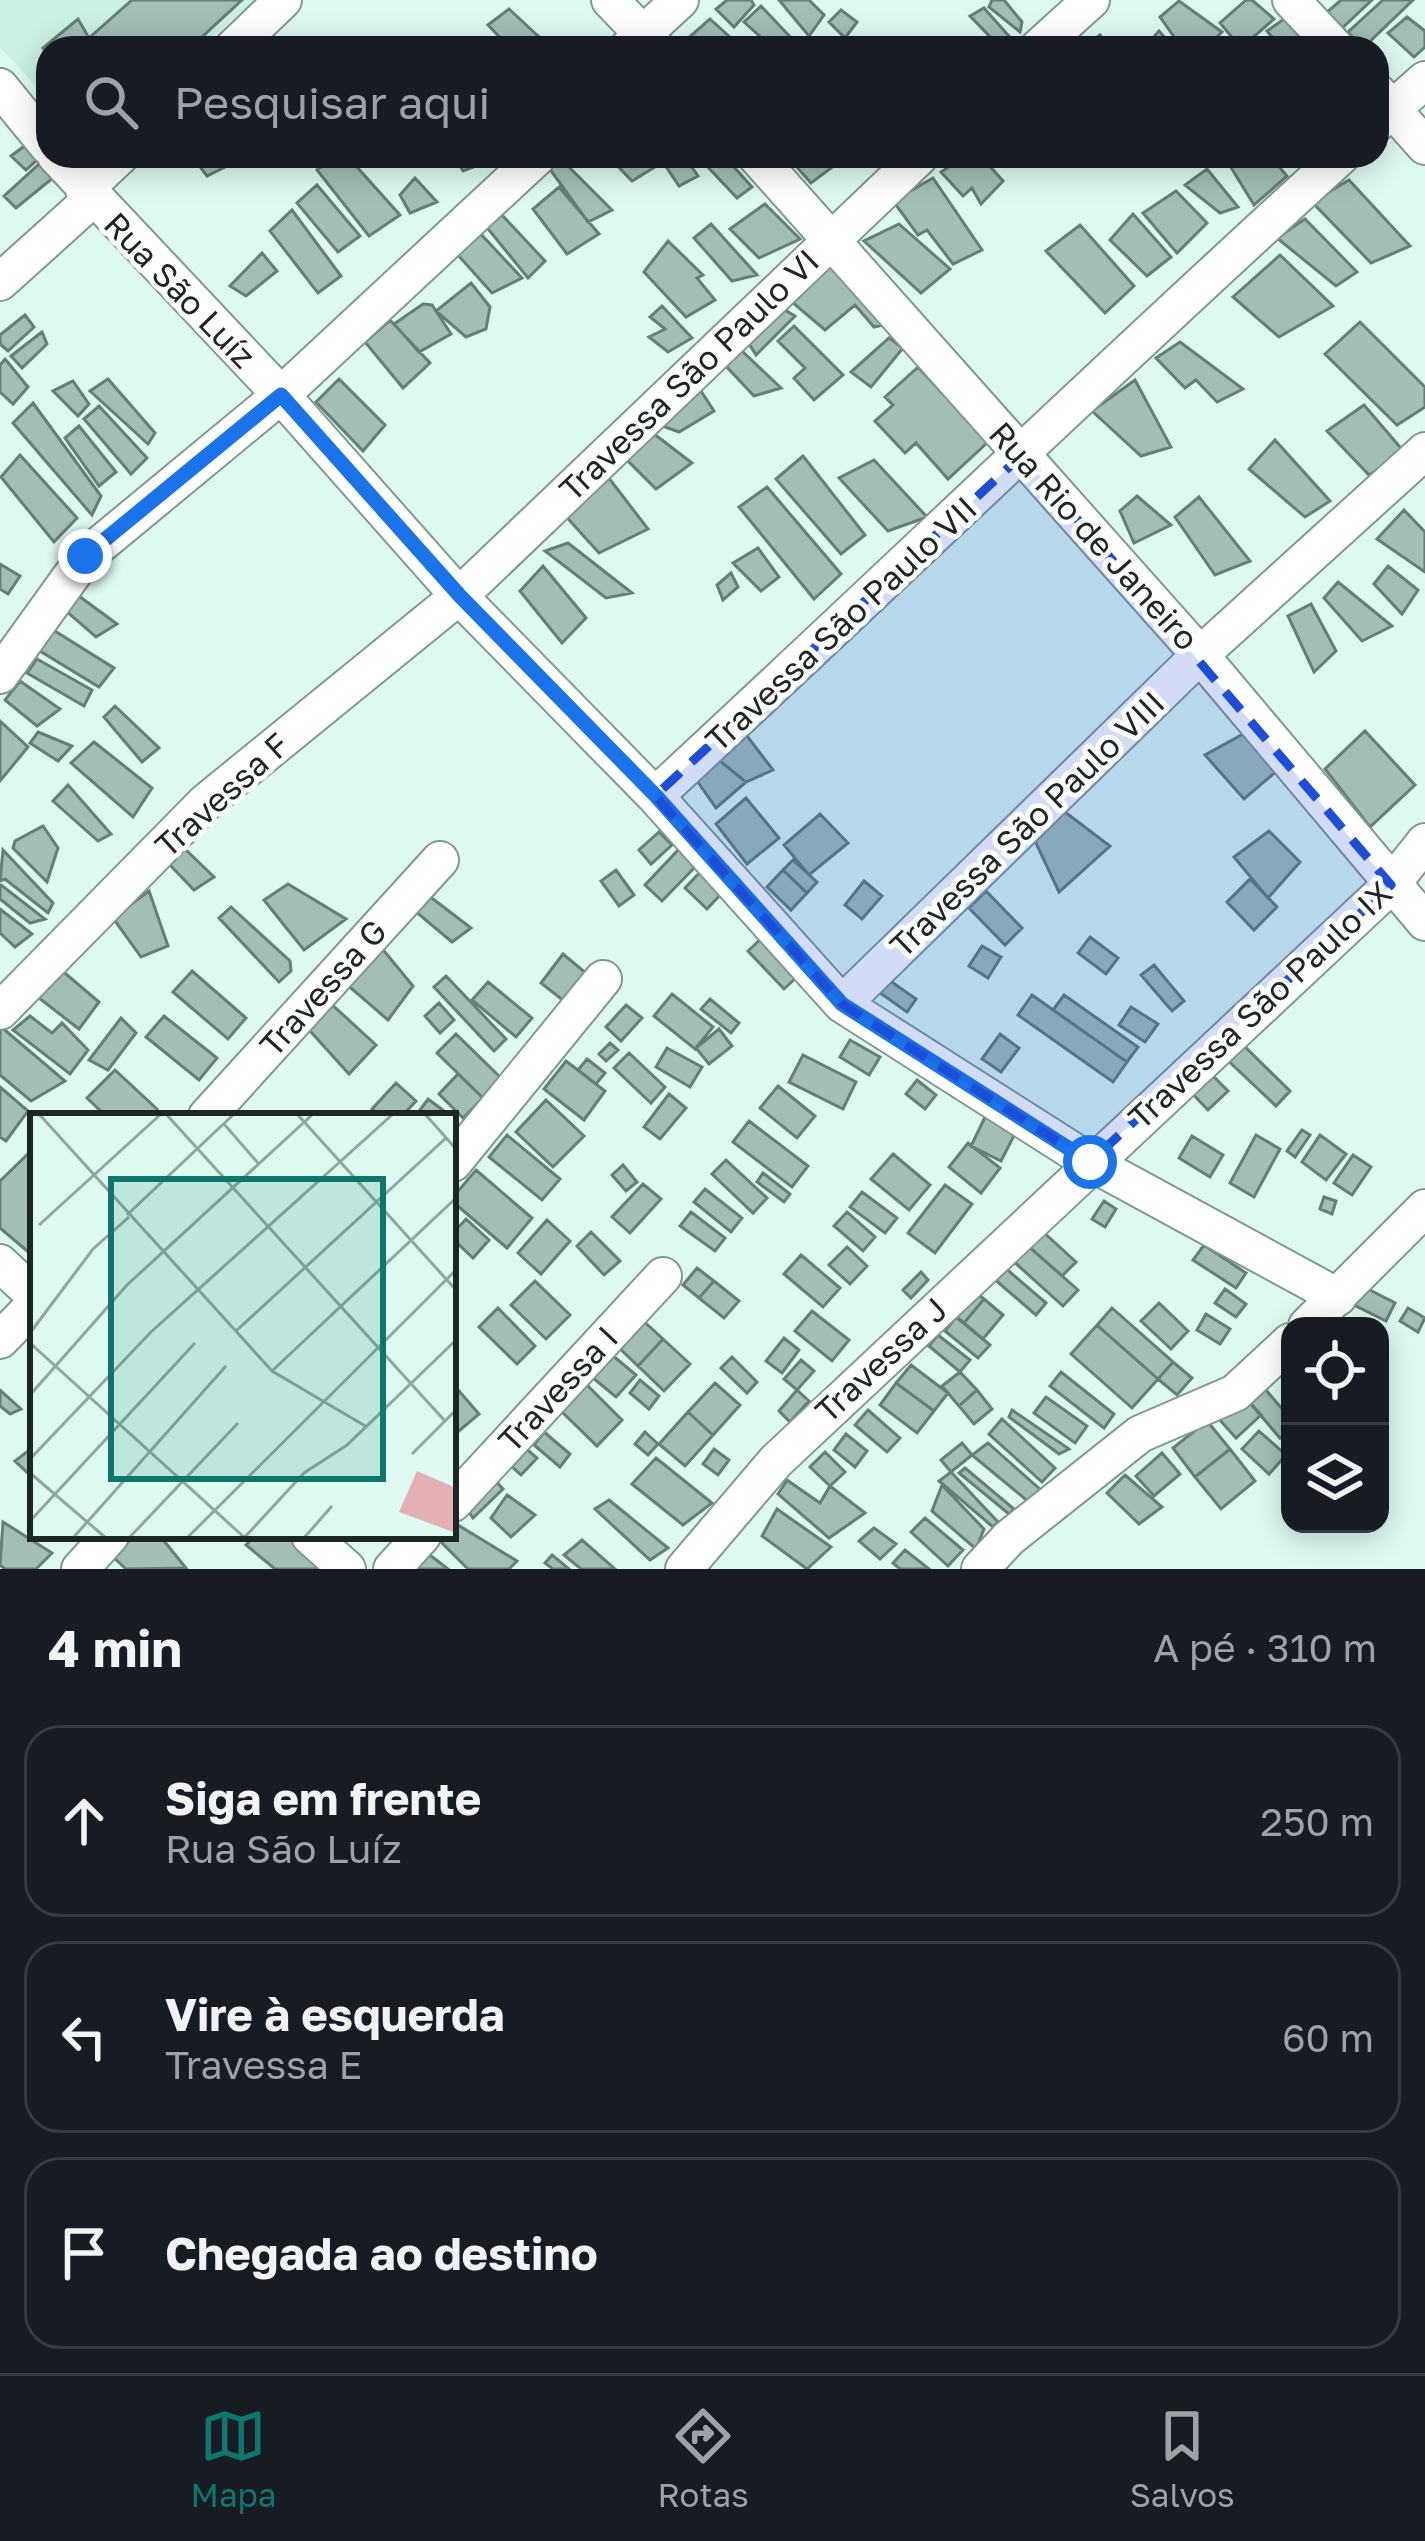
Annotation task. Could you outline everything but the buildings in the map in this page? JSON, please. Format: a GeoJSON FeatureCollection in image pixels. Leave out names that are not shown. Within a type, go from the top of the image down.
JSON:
{"type":"FeatureCollection","features":[{"type":"Feature","properties":{"kind":"street"},"geometry":{"type":"LineString","coordinates":[[246,36],[283,0]]}},
{"type":"Feature","properties":{"kind":"street"},"geometry":{"type":"LineString","coordinates":[[610,0],[637,36]]}},
{"type":"Feature","properties":{"kind":"street"},"geometry":{"type":"LineString","coordinates":[[648,36],[680,0]]}},
{"type":"Feature","properties":{"kind":"street"},"geometry":{"type":"LineString","coordinates":[[1051,36],[1091,0]]}},
{"type":"Feature","properties":{"kind":"street"},"geometry":{"type":"LineString","coordinates":[[1291,0],[1325,36]]}},
{"type":"Feature","properties":{"kind":"street"},"geometry":{"type":"LineString","coordinates":[[1389,103],[1425,80]]}},
{"type":"Feature","properties":{"kind":"street"},"geometry":{"type":"LineString","coordinates":[[0,87],[36,131]]}},
{"type":"Feature","properties":{"kind":"street"},"geometry":{"type":"LineString","coordinates":[[1389,114],[1425,146]]}},
{"type":"Feature","properties":{"kind":"street","name":"Rua São Luíz"},"geometry":{"type":"LineString","coordinates":[[66,168],[281,395],[460,596],[656,796],[842,1004],[1090,1162],[1338,1297]]}},
{"type":"Feature","properties":{"kind":"street"},"geometry":{"type":"LineString","coordinates":[[0,282],[110,168]]}},
{"type":"Feature","properties":{"kind":"street"},"geometry":{"type":"LineString","coordinates":[[0,675],[85,556],[281,395],[525,168]]}},
{"type":"Feature","properties":{"kind":"street","name":"Rua Rio de Janeiro"},"geometry":{"type":"LineString","coordinates":[[767,168],[1200,655],[1425,922]]}},
{"type":"Feature","properties":{"kind":"street","name":"Travessa São Paulo VI"},"geometry":{"type":"LineString","coordinates":[[460,596],[907,168]]}},
{"type":"Feature","properties":{"kind":"street","name":"Travessa São Paulo VII"},"geometry":{"type":"LineString","coordinates":[[656,796],[1328,168]]}},
{"type":"Feature","properties":{"kind":"street","name":"Travessa São Paulo VIII"},"geometry":{"type":"LineString","coordinates":[[842,1004],[1200,655],[1425,451]]}},
{"type":"Feature","properties":{"kind":"street","name":"Travessa F"},"geometry":{"type":"LineString","coordinates":[[0,1011],[206,802],[460,596]]}},
{"type":"Feature","properties":{"kind":"street","name":"Travessa São Paulo IX"},"geometry":{"type":"LineString","coordinates":[[1090,1162],[1391,885],[1425,842]]}},
{"type":"Feature","properties":{"kind":"street","name":"Travessa G"},"geometry":{"type":"LineString","coordinates":[[210,1113],[440,860]]}},
{"type":"Feature","properties":{"kind":"street"},"geometry":{"type":"LineString","coordinates":[[456,1159],[603,979]]}},
{"type":"Feature","properties":{"kind":"street","name":"Travessa J"},"geometry":{"type":"LineString","coordinates":[[684,1569],[776,1461],[1090,1162]]}},
{"type":"Feature","properties":{"kind":"street"},"geometry":{"type":"LineString","coordinates":[[1317,1317],[1425,1208]]}},
{"type":"Feature","properties":{"kind":"street"},"geometry":{"type":"LineString","coordinates":[[0,1263],[30,1291]]}},
{"type":"Feature","properties":{"kind":"street","name":"Travessa I"},"geometry":{"type":"LineString","coordinates":[[456,1500],[663,1276]]}},
{"type":"Feature","properties":{"kind":"street"},"geometry":{"type":"LineString","coordinates":[[0,1340],[30,1309]]}},
{"type":"Feature","properties":{"kind":"street"},"geometry":{"type":"LineString","coordinates":[[980,1569],[1009,1538],[1140,1434],[1235,1393],[1281,1350]]}},
{"type":"Feature","properties":{"kind":"street"},"geometry":{"type":"LineString","coordinates":[[80,1569],[107,1539]]}},
{"type":"Feature","properties":{"kind":"street"},"geometry":{"type":"LineString","coordinates":[[313,1539],[347,1569]]}},
{"type":"Feature","properties":{"kind":"street"},"geometry":{"type":"LineString","coordinates":[[392,1569],[419,1539]]}},
{"type":"Feature","properties":{"kind":"highlighted area"},"geometry":{"type":"Polygon","coordinates":[[[1022,455],[1391,885],[1090,1162],[842,1004],[655,796],[1022,455]]]}},
{"type":"Feature","properties":{"kind":"shaded area"},"geometry":{"type":"Polygon","coordinates":[[[0,0],[255,0],[214,36],[36,36],[36,86],[0,47],[0,0]]]}},
{"type":"Feature","properties":{"kind":"route"},"geometry":{"type":"LineString","coordinates":[[85,556],[281,395],[460,596],[656,796],[842,1004],[1090,1162]]}}]}
